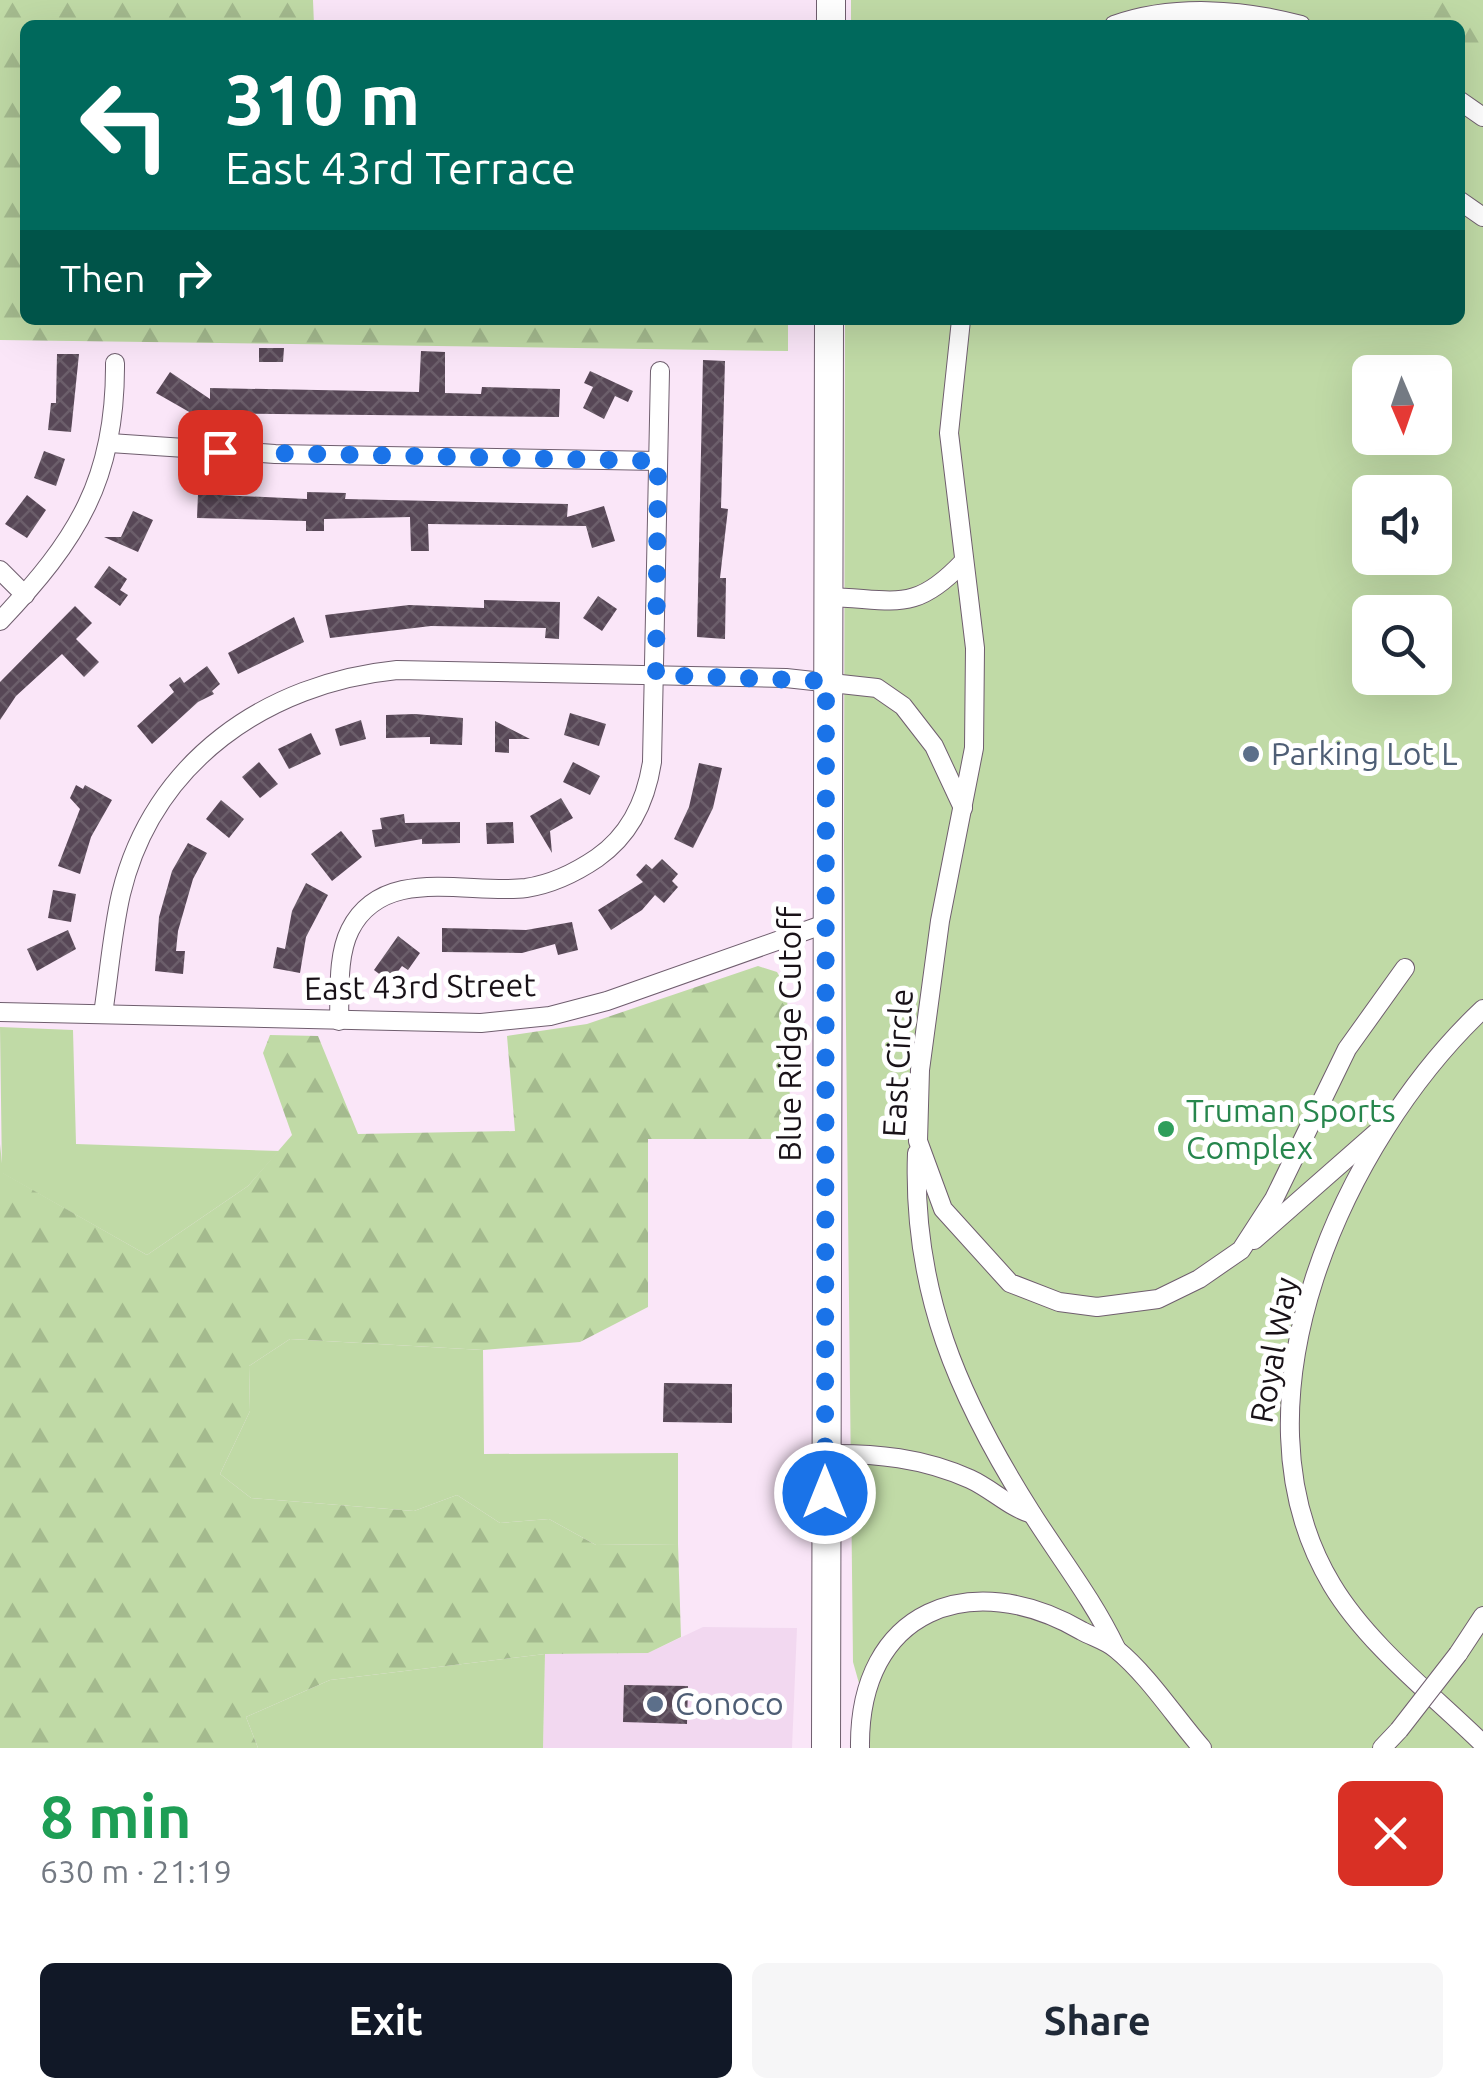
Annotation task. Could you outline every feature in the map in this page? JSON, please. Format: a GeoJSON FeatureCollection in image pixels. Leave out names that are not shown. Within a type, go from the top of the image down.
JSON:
{"type":"FeatureCollection","features":[{"type":"Feature","properties":{"kind":"main road","name":"Blue Ridge Cutoff"},"geometry":{"type":"LineString","coordinates":[[826,1748],[829,325]]}},
{"type":"Feature","properties":{"kind":"street"},"geometry":{"type":"LineString","coordinates":[[1141,20],[1196,10],[1284,20]]}},
{"type":"Feature","properties":{"kind":"street","name":"East Circle"},"geometry":{"type":"LineString","coordinates":[[960,325],[949,432],[976,648],[974,748],[940,921],[920,1070],[918,1141],[942,1209],[979,1254],[1010,1283],[1059,1302],[1097,1307],[1158,1299],[1241,1250],[1304,1200],[1391,1119]]}},
{"type":"Feature","properties":{"kind":"street"},"geometry":{"type":"LineString","coordinates":[[0,621],[78,528],[99,483],[110,443],[116,363]]}},
{"type":"Feature","properties":{"kind":"street"},"geometry":{"type":"LineString","coordinates":[[339,1020],[345,941],[356,920],[384,896],[408,888],[499,889],[542,884],[577,870],[610,849],[636,816],[649,782],[656,675],[660,371]]}},
{"type":"Feature","properties":{"kind":"street"},"geometry":{"type":"LineString","coordinates":[[110,443],[242,452],[658,461]]}},
{"type":"Feature","properties":{"kind":"street"},"geometry":{"type":"LineString","coordinates":[[829,596],[912,600],[936,590],[963,562]]}},
{"type":"Feature","properties":{"kind":"street"},"geometry":{"type":"LineString","coordinates":[[0,570],[25,595]]}},
{"type":"Feature","properties":{"kind":"street"},"geometry":{"type":"LineString","coordinates":[[103,1014],[121,893],[143,831],[186,768],[249,716],[328,682],[384,671],[656,675],[826,681],[878,688],[903,706],[934,746],[964,809]]}},
{"type":"Feature","properties":{"kind":"street","name":"East 43rd Street"},"geometry":{"type":"LineString","coordinates":[[0,1012],[481,1023],[550,1016],[826,924]]}},
{"type":"Feature","properties":{"kind":"street","name":"East Circle"},"geometry":{"type":"LineString","coordinates":[[1241,1250],[1274,1198],[1347,1049],[1406,968]]}},
{"type":"Feature","properties":{"kind":"street","name":"Royal Way"},"geometry":{"type":"LineString","coordinates":[[1483,1010],[1391,1119],[1342,1208],[1310,1289],[1293,1373],[1287,1441],[1302,1516],[1332,1585],[1372,1634],[1483,1744]]}},
{"type":"Feature","properties":{"kind":"street"},"geometry":{"type":"LineString","coordinates":[[918,1141],[915,1214],[926,1280],[949,1362],[1032,1514],[1092,1599],[1116,1648],[1202,1748]]}},
{"type":"Feature","properties":{"kind":"street"},"geometry":{"type":"LineString","coordinates":[[825,1454],[876,1453],[931,1464],[974,1480],[1032,1514]]}},
{"type":"Feature","properties":{"kind":"street"},"geometry":{"type":"LineString","coordinates":[[860,1748],[860,1710],[878,1661],[898,1636],[935,1611],[987,1598],[1043,1611],[1116,1648]]}},
{"type":"Feature","properties":{"kind":"street"},"geometry":{"type":"LineString","coordinates":[[1382,1748],[1458,1654],[1483,1616]]}},
{"type":"Feature","properties":{"kind":"shaded area"},"geometry":{"type":"Polygon","coordinates":[[[703,1627],[797,1628],[792,1748],[543,1748],[545,1654],[648,1653],[703,1627]]]}},
{"type":"Feature","properties":{"kind":"green space"},"geometry":{"type":"Polygon","coordinates":[[[0,0],[313,0],[314,20],[20,20],[20,325],[788,325],[788,351],[0,340],[0,0]]]}},
{"type":"Feature","properties":{"kind":"green space","name":"Truman Sports Complex"},"geometry":{"type":"Polygon","coordinates":[[[851,0],[1483,0],[1483,1748],[870,1748],[870,1722],[853,1662],[844,846],[845,325],[1465,325],[1465,20],[851,20],[851,0]]]}},
{"type":"Feature","properties":{"kind":"green space"},"geometry":{"type":"Polygon","coordinates":[[[1402,0],[1483,0],[1483,59],[1465,47],[1465,20],[1424,20],[1402,0]]]}},
{"type":"Feature","properties":{"kind":"green space"},"geometry":{"type":"Polygon","coordinates":[[[758,966],[777,972],[787,990],[791,1139],[648,1139],[648,1307],[580,1342],[483,1350],[290,1339],[249,1366],[250,1411],[220,1474],[251,1498],[414,1511],[457,1495],[500,1523],[549,1519],[596,1545],[678,1544],[681,1637],[648,1653],[545,1654],[330,1680],[246,1717],[258,1748],[0,1748],[0,1144],[3,1173],[147,1255],[248,1186],[292,1135],[263,1053],[270,1035],[318,1036],[358,1134],[515,1131],[507,1036],[587,1024],[758,966]]]}},
{"type":"Feature","properties":{"kind":"green space"},"geometry":{"type":"Polygon","coordinates":[[[0,1027],[73,1030],[76,1144],[279,1151],[248,1186],[147,1255],[2,1173],[0,1027]]]}},
{"type":"Feature","properties":{"kind":"green space"},"geometry":{"type":"Polygon","coordinates":[[[290,1339],[483,1350],[484,1454],[678,1453],[678,1544],[596,1545],[549,1519],[500,1523],[457,1495],[414,1511],[251,1498],[220,1474],[250,1411],[249,1366],[290,1339]]]}},
{"type":"Feature","properties":{"kind":"green space"},"geometry":{"type":"Polygon","coordinates":[[[545,1654],[543,1748],[258,1748],[246,1717],[330,1680],[545,1654]]]}},
{"type":"Feature","properties":{"kind":"building"},"geometry":{"type":"Polygon","coordinates":[[[259,348],[284,348],[283,362],[259,362],[259,348]]]}},
{"type":"Feature","properties":{"kind":"building"},"geometry":{"type":"Polygon","coordinates":[[[421,351],[445,352],[445,393],[481,394],[482,387],[560,389],[559,417],[191,413],[156,393],[170,372],[210,399],[210,388],[419,392],[421,351]]]}},
{"type":"Feature","properties":{"kind":"building"},"geometry":{"type":"Polygon","coordinates":[[[57,354],[79,354],[71,432],[48,430],[51,403],[56,403],[57,354]]]}},
{"type":"Feature","properties":{"kind":"building"},"geometry":{"type":"Polygon","coordinates":[[[703,360],[725,361],[721,508],[728,509],[720,578],[726,578],[725,639],[697,637],[703,360]]]}},
{"type":"Feature","properties":{"kind":"building"},"geometry":{"type":"Polygon","coordinates":[[[590,371],[633,391],[628,402],[615,396],[604,419],[583,408],[593,387],[584,383],[590,371]]]}},
{"type":"Feature","properties":{"kind":"building"},"geometry":{"type":"Polygon","coordinates":[[[44,451],[65,459],[56,486],[34,478],[44,451]]]}},
{"type":"Feature","properties":{"kind":"building"},"geometry":{"type":"Polygon","coordinates":[[[307,492],[346,493],[345,499],[568,504],[567,517],[604,506],[615,541],[592,548],[586,526],[428,524],[429,551],[411,551],[410,517],[324,519],[324,531],[306,531],[306,521],[197,518],[198,494],[307,499],[307,492]]]}},
{"type":"Feature","properties":{"kind":"building"},"geometry":{"type":"Polygon","coordinates":[[[27,495],[46,510],[27,538],[5,524],[27,495]]]}},
{"type":"Feature","properties":{"kind":"building"},"geometry":{"type":"Polygon","coordinates":[[[133,511],[153,520],[138,552],[104,537],[121,537],[133,511]]]}},
{"type":"Feature","properties":{"kind":"building"},"geometry":{"type":"Polygon","coordinates":[[[109,566],[127,579],[120,590],[128,595],[120,606],[94,587],[109,566]]]}},
{"type":"Feature","properties":{"kind":"building"},"geometry":{"type":"Polygon","coordinates":[[[598,596],[617,609],[602,631],[583,618],[598,596]]]}},
{"type":"Feature","properties":{"kind":"building"},"geometry":{"type":"Polygon","coordinates":[[[484,600],[560,602],[559,639],[545,638],[546,628],[431,626],[330,638],[325,615],[409,605],[484,608],[484,600]]]}},
{"type":"Feature","properties":{"kind":"building"},"geometry":{"type":"Polygon","coordinates":[[[75,606],[92,623],[76,639],[99,662],[84,677],[62,654],[16,696],[0,720],[0,682],[75,606]]]}},
{"type":"Feature","properties":{"kind":"building"},"geometry":{"type":"Polygon","coordinates":[[[294,617],[304,642],[238,674],[228,653],[294,617]]]}},
{"type":"Feature","properties":{"kind":"building"},"geometry":{"type":"Polygon","coordinates":[[[207,666],[220,684],[212,691],[214,694],[198,702],[152,744],[137,726],[174,692],[169,685],[180,677],[184,683],[207,666]]]}},
{"type":"Feature","properties":{"kind":"building"},"geometry":{"type":"Polygon","coordinates":[[[570,713],[606,724],[599,746],[564,735],[570,713]]]}},
{"type":"Feature","properties":{"kind":"building"},"geometry":{"type":"Polygon","coordinates":[[[386,715],[463,718],[462,745],[430,744],[430,737],[386,738],[386,715]]]}},
{"type":"Feature","properties":{"kind":"building"},"geometry":{"type":"Polygon","coordinates":[[[361,720],[366,739],[340,746],[335,729],[361,720]]]}},
{"type":"Feature","properties":{"kind":"building"},"geometry":{"type":"Polygon","coordinates":[[[495,721],[530,739],[509,739],[509,753],[495,752],[495,721]]]}},
{"type":"Feature","properties":{"kind":"building"},"geometry":{"type":"Polygon","coordinates":[[[311,733],[321,754],[289,769],[278,749],[311,733]]]}},
{"type":"Feature","properties":{"kind":"building"},"geometry":{"type":"Polygon","coordinates":[[[259,762],[278,784],[260,798],[242,777],[259,762]]]}},
{"type":"Feature","properties":{"kind":"building"},"geometry":{"type":"Polygon","coordinates":[[[573,762],[600,776],[590,795],[563,782],[573,762]]]}},
{"type":"Feature","properties":{"kind":"building"},"geometry":{"type":"Polygon","coordinates":[[[699,763],[722,768],[713,808],[693,848],[674,839],[689,807],[699,763]]]}},
{"type":"Feature","properties":{"kind":"building"},"geometry":{"type":"Polygon","coordinates":[[[76,785],[83,789],[85,785],[112,800],[91,837],[80,874],[58,866],[80,809],[70,798],[76,785]]]}},
{"type":"Feature","properties":{"kind":"building"},"geometry":{"type":"Polygon","coordinates":[[[561,798],[573,818],[550,831],[552,853],[530,816],[561,798]]]}},
{"type":"Feature","properties":{"kind":"building"},"geometry":{"type":"Polygon","coordinates":[[[221,800],[244,819],[229,838],[206,819],[221,800]]]}},
{"type":"Feature","properties":{"kind":"building"},"geometry":{"type":"Polygon","coordinates":[[[404,814],[405,823],[460,822],[460,843],[422,844],[422,839],[375,847],[372,830],[382,829],[380,818],[404,814]]]}},
{"type":"Feature","properties":{"kind":"building"},"geometry":{"type":"Polygon","coordinates":[[[513,822],[514,843],[487,844],[486,823],[513,822]]]}},
{"type":"Feature","properties":{"kind":"building"},"geometry":{"type":"Polygon","coordinates":[[[341,831],[362,857],[332,881],[311,854],[341,831]]]}},
{"type":"Feature","properties":{"kind":"building"},"geometry":{"type":"Polygon","coordinates":[[[188,843],[207,853],[193,879],[178,931],[176,951],[185,951],[183,974],[155,971],[159,917],[172,871],[188,843]]]}},
{"type":"Feature","properties":{"kind":"building"},"geometry":{"type":"Polygon","coordinates":[[[662,859],[678,874],[672,881],[678,887],[664,903],[655,895],[642,910],[611,930],[598,910],[643,882],[636,875],[646,864],[652,869],[662,859]]]}},
{"type":"Feature","properties":{"kind":"building"},"geometry":{"type":"Polygon","coordinates":[[[306,883],[328,895],[306,937],[300,973],[273,968],[277,947],[285,949],[292,911],[306,883]]]}},
{"type":"Feature","properties":{"kind":"building"},"geometry":{"type":"Polygon","coordinates":[[[53,890],[76,894],[71,922],[48,918],[53,890]]]}},
{"type":"Feature","properties":{"kind":"building"},"geometry":{"type":"Polygon","coordinates":[[[572,922],[578,950],[558,955],[555,944],[522,953],[442,952],[442,928],[526,930],[572,922]]]}},
{"type":"Feature","properties":{"kind":"building"},"geometry":{"type":"Polygon","coordinates":[[[68,930],[76,949],[37,971],[27,949],[68,930]]]}},
{"type":"Feature","properties":{"kind":"building"},"geometry":{"type":"Polygon","coordinates":[[[398,936],[420,953],[408,970],[402,966],[390,982],[374,970],[398,936]]]}},
{"type":"Feature","properties":{"kind":"building"},"geometry":{"type":"Polygon","coordinates":[[[664,1383],[732,1384],[732,1423],[663,1422],[664,1383]]]}},
{"type":"Feature","properties":{"kind":"building","name":"Conoco"},"geometry":{"type":"Polygon","coordinates":[[[624,1685],[688,1686],[687,1724],[623,1722],[624,1685]]]}},
{"type":"Feature","properties":{"kind":"place","name":"Parking Lot L"},"geometry":{"type":"Point","coordinates":[1251,754]}},
{"type":"Feature","properties":{"kind":"place","name":"Truman Sports Complex"},"geometry":{"type":"Point","coordinates":[1166,1129]}},
{"type":"Feature","properties":{"kind":"place","name":"Conoco"},"geometry":{"type":"Point","coordinates":[655,1704]}},
{"type":"Feature","properties":{"kind":"route"},"geometry":{"type":"LineString","coordinates":[[220,452],[658,461],[656,675],[826,681],[825,1493]]}}]}
